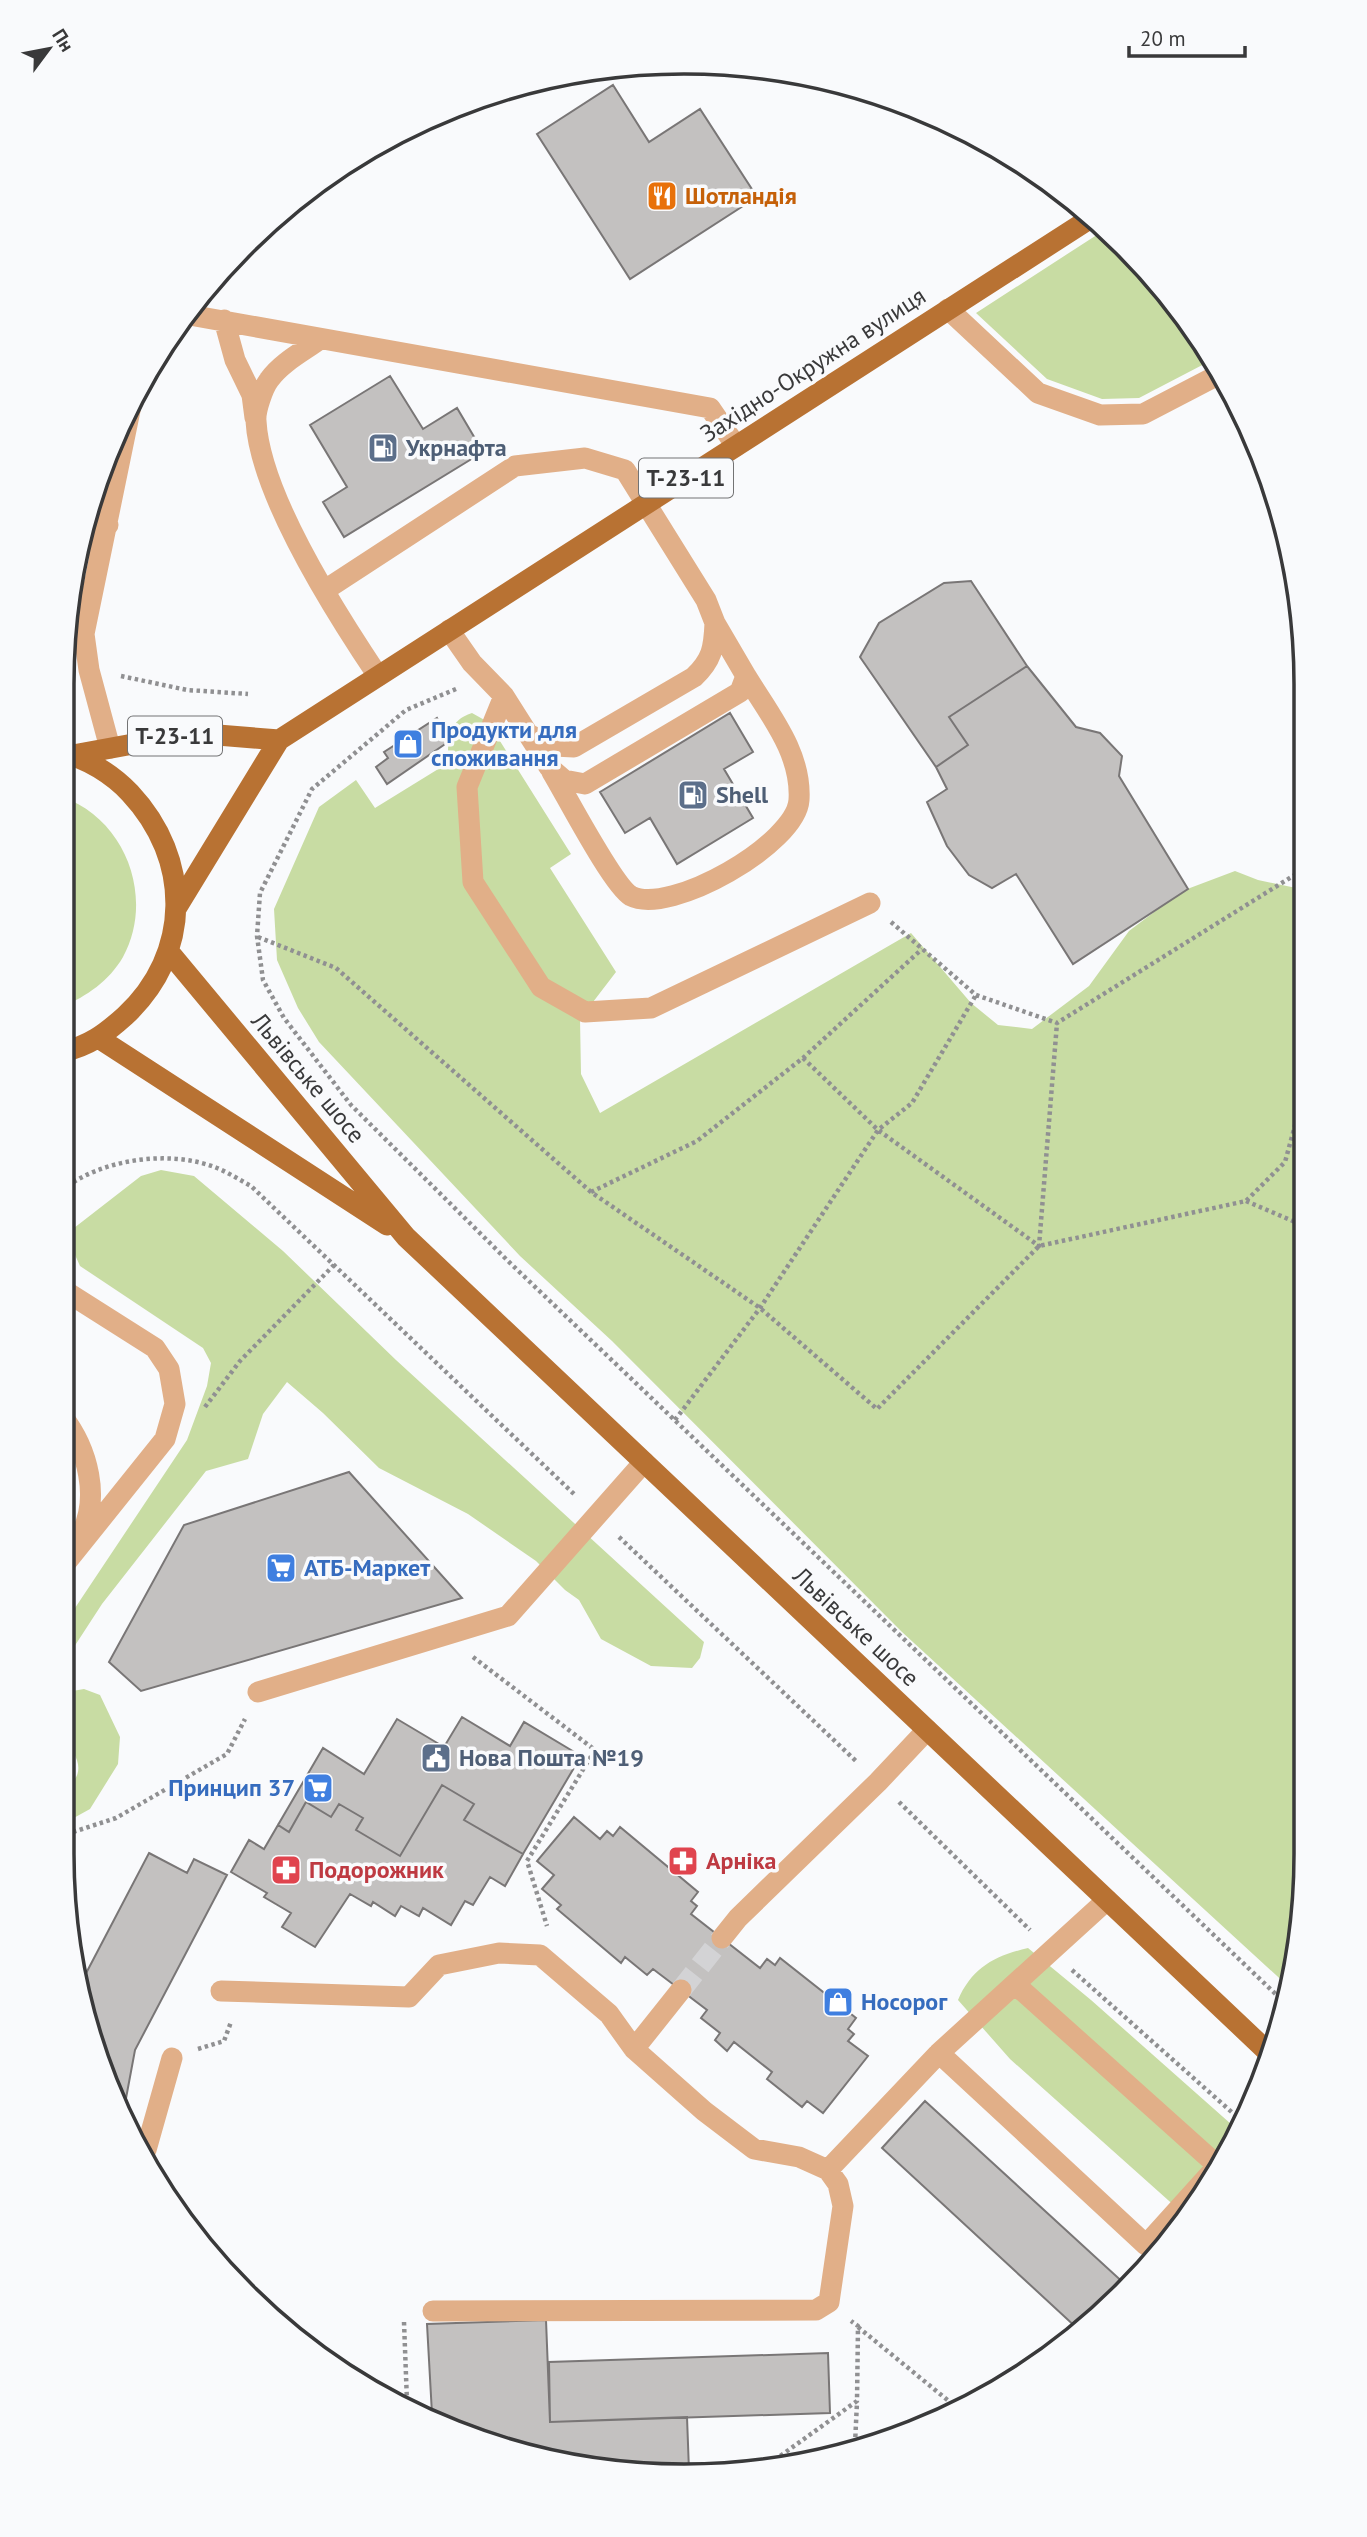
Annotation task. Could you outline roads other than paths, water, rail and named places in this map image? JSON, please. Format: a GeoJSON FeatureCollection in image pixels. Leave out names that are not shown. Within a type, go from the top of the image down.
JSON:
{"type":"FeatureCollection","features":[{"type":"Feature","properties":{"kind":"main road","name":"Західно-Окружна вулиця"},"geometry":{"type":"LineString","coordinates":[[177,907],[279,740],[1083,223]]}},
{"type":"Feature","properties":{"kind":"main road","name":"Т-23-11"},"geometry":{"type":"LineString","coordinates":[[74,753],[193,733],[279,740]]}},
{"type":"Feature","properties":{"kind":"main road","name":"Т-23-11"},"geometry":{"type":"LineString","coordinates":[[74,757],[116,778],[150,814],[171,859],[177,907],[169,952],[146,996],[100,1039],[74,1050]]}},
{"type":"Feature","properties":{"kind":"main road","name":"Львівське шосе"},"geometry":{"type":"LineString","coordinates":[[169,952],[407,1237],[1262,2047]]}},
{"type":"Feature","properties":{"kind":"main road","name":"Львівське шосе"},"geometry":{"type":"LineString","coordinates":[[100,1039],[407,1237]]}},
{"type":"Feature","properties":{"kind":"street"},"geometry":{"type":"LineString","coordinates":[[948,309],[1038,393],[1100,415],[1143,414],[1212,378]]}},
{"type":"Feature","properties":{"kind":"street"},"geometry":{"type":"LineString","coordinates":[[198,315],[319,340],[710,408],[736,446]]}},
{"type":"Feature","properties":{"kind":"street"},"geometry":{"type":"LineString","coordinates":[[225,320],[235,360],[251,395],[265,467],[284,512],[334,611],[378,677]]}},
{"type":"Feature","properties":{"kind":"street"},"geometry":{"type":"LineString","coordinates":[[255,418],[268,381],[285,364],[319,340]]}},
{"type":"Feature","properties":{"kind":"street"},"geometry":{"type":"LineString","coordinates":[[110,748],[89,670],[84,634],[124,440]]}},
{"type":"Feature","properties":{"kind":"street"},"geometry":{"type":"LineString","coordinates":[[325,590],[515,466],[585,458],[625,470],[706,600],[715,623],[790,751],[799,776],[799,804],[785,827],[766,848],[691,892],[644,901],[622,890],[530,734],[504,696],[449,630]]}},
{"type":"Feature","properties":{"kind":"street"},"geometry":{"type":"LineString","coordinates":[[90,544],[108,525]]}},
{"type":"Feature","properties":{"kind":"street"},"geometry":{"type":"LineString","coordinates":[[530,734],[554,746],[574,747],[694,677],[708,664],[715,623]]}},
{"type":"Feature","properties":{"kind":"street"},"geometry":{"type":"LineString","coordinates":[[549,767],[564,780],[585,784],[740,692],[746,676]]}},
{"type":"Feature","properties":{"kind":"street"},"geometry":{"type":"LineString","coordinates":[[504,696],[467,787],[473,882],[541,987],[585,1012],[651,1008],[870,903]]}},
{"type":"Feature","properties":{"kind":"street"},"geometry":{"type":"LineString","coordinates":[[74,1297],[155,1349],[169,1369],[175,1404],[165,1439],[74,1553]]}},
{"type":"Feature","properties":{"kind":"street"},"geometry":{"type":"LineString","coordinates":[[74,1438],[92,1494],[89,1521],[74,1548]]}},
{"type":"Feature","properties":{"kind":"street"},"geometry":{"type":"LineString","coordinates":[[258,1692],[508,1616],[644,1462]]}},
{"type":"Feature","properties":{"kind":"street"},"geometry":{"type":"LineString","coordinates":[[722,1938],[738,1918],[878,1782],[927,1730]]}},
{"type":"Feature","properties":{"kind":"street"},"geometry":{"type":"LineString","coordinates":[[828,2170],[939,2053],[1107,1900]]}},
{"type":"Feature","properties":{"kind":"street"},"geometry":{"type":"LineString","coordinates":[[221,1991],[409,1997],[439,1965],[499,1953],[540,1955],[609,2014],[634,2049],[704,2111],[754,2149],[799,2157],[828,2170],[838,2185],[843,2206],[829,2302],[816,2311],[433,2311]]}},
{"type":"Feature","properties":{"kind":"street"},"geometry":{"type":"LineString","coordinates":[[1016,1985],[1212,2159]]}},
{"type":"Feature","properties":{"kind":"street"},"geometry":{"type":"LineString","coordinates":[[634,2049],[681,1990]]}},
{"type":"Feature","properties":{"kind":"street"},"geometry":{"type":"LineString","coordinates":[[939,2053],[1146,2245],[1178,2210]]}},
{"type":"Feature","properties":{"kind":"street"},"geometry":{"type":"LineString","coordinates":[[148,2144],[172,2058]]}},
{"type":"Feature","properties":{"kind":"tunnel"},"geometry":{"type":"LineString","coordinates":[[681,1990],[722,1938]]}},
{"type":"Feature","properties":{"kind":"place","name":"Шотландія"},"geometry":{"type":"Point","coordinates":[662,196]}},
{"type":"Feature","properties":{"kind":"place","name":"Укрнафта"},"geometry":{"type":"Point","coordinates":[383,448]}},
{"type":"Feature","properties":{"kind":"place","name":"Продукти для споживання"},"geometry":{"type":"Point","coordinates":[408,744]}},
{"type":"Feature","properties":{"kind":"place","name":"Shell"},"geometry":{"type":"Point","coordinates":[693,795]}},
{"type":"Feature","properties":{"kind":"place","name":"АТБ-Маркет"},"geometry":{"type":"Point","coordinates":[281,1568]}},
{"type":"Feature","properties":{"kind":"place","name":"Нова Пошта №19"},"geometry":{"type":"Point","coordinates":[436,1758]}},
{"type":"Feature","properties":{"kind":"place","name":"Принцип 37"},"geometry":{"type":"Point","coordinates":[318,1788]}},
{"type":"Feature","properties":{"kind":"place","name":"Арніка"},"geometry":{"type":"Point","coordinates":[683,1861]}},
{"type":"Feature","properties":{"kind":"place","name":"Подорожник"},"geometry":{"type":"Point","coordinates":[286,1870]}},
{"type":"Feature","properties":{"kind":"place","name":"Носорог"},"geometry":{"type":"Point","coordinates":[838,2002]}}]}
